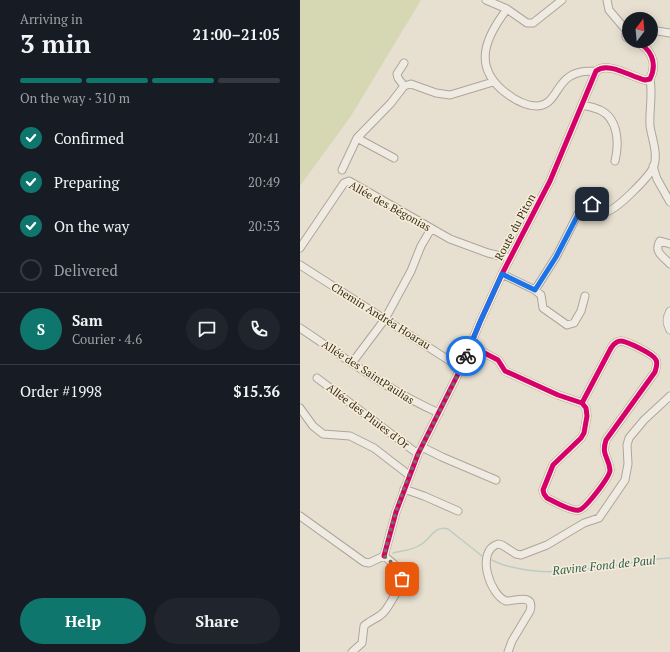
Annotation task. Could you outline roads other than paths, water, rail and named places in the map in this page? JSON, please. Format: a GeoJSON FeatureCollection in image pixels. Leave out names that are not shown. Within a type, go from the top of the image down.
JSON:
{"type":"FeatureCollection","features":[{"type":"Feature","properties":{"kind":"street"},"geometry":{"type":"LineString","coordinates":[[486,0],[507,9],[527,23],[532,23],[562,0]]}},
{"type":"Feature","properties":{"kind":"street"},"geometry":{"type":"LineString","coordinates":[[607,0],[609,10],[622,23]]}},
{"type":"Feature","properties":{"kind":"street"},"geometry":{"type":"LineString","coordinates":[[507,9],[495,26],[491,35],[484,62],[493,82],[517,102],[538,106],[546,104],[570,76],[586,71],[596,71],[602,67],[606,67],[639,79],[650,79]]}},
{"type":"Feature","properties":{"kind":"street"},"geometry":{"type":"LineString","coordinates":[[658,31],[670,33]]}},
{"type":"Feature","properties":{"kind":"street"},"geometry":{"type":"LineString","coordinates":[[535,290],[556,257],[583,204],[589,203],[603,211],[609,211],[624,200],[648,176],[653,166],[655,152],[650,125],[650,79],[654,69],[651,54],[647,48]]}},
{"type":"Feature","properties":{"kind":"street"},"geometry":{"type":"LineString","coordinates":[[404,63],[397,74],[404,86]]}},
{"type":"Feature","properties":{"kind":"street","name":"Route du Piton"},"geometry":{"type":"LineString","coordinates":[[384,556],[390,531],[409,475],[461,368],[502,274],[550,181],[596,71]]}},
{"type":"Feature","properties":{"kind":"street"},"geometry":{"type":"LineString","coordinates":[[342,170],[357,138],[391,103],[404,86],[412,84],[436,93],[450,95],[493,82]]}},
{"type":"Feature","properties":{"kind":"street"},"geometry":{"type":"LineString","coordinates":[[582,105],[605,113],[614,127],[618,145],[615,162]]}},
{"type":"Feature","properties":{"kind":"street"},"geometry":{"type":"LineString","coordinates":[[357,138],[394,158]]}},
{"type":"Feature","properties":{"kind":"street"},"geometry":{"type":"LineString","coordinates":[[653,166],[657,179],[670,202]]}},
{"type":"Feature","properties":{"kind":"street","name":"Allée des Bégonias"},"geometry":{"type":"LineString","coordinates":[[300,248],[346,181],[349,181],[450,239],[480,250],[510,258]]}},
{"type":"Feature","properties":{"kind":"street"},"geometry":{"type":"LineString","coordinates":[[352,363],[385,319],[411,271],[421,246],[431,229]]}},
{"type":"Feature","properties":{"kind":"street"},"geometry":{"type":"LineString","coordinates":[[670,244],[660,242],[657,248],[658,252],[670,264]]}},
{"type":"Feature","properties":{"kind":"street","name":"Chemin Andréa Hoarau"},"geometry":{"type":"LineString","coordinates":[[300,265],[461,368]]}},
{"type":"Feature","properties":{"kind":"street"},"geometry":{"type":"LineString","coordinates":[[502,274],[535,290],[541,295],[543,308],[567,325],[574,323],[584,304],[584,296]]}},
{"type":"Feature","properties":{"kind":"street"},"geometry":{"type":"LineString","coordinates":[[670,312],[667,319],[667,324],[670,330]]}},
{"type":"Feature","properties":{"kind":"street","name":"Allée des SaintPaulias"},"geometry":{"type":"LineString","coordinates":[[300,328],[416,403],[438,413]]}},
{"type":"Feature","properties":{"kind":"street"},"geometry":{"type":"LineString","coordinates":[[471,346],[498,360],[505,371],[510,374],[558,395],[582,403],[586,408],[587,416],[583,436],[553,465],[543,490],[547,498],[575,510],[582,508],[609,475],[609,466],[604,450],[606,440],[654,372],[657,362],[656,359],[651,354],[625,342],[616,342],[611,348],[582,403]]}},
{"type":"Feature","properties":{"kind":"street","name":"Allée des Pluies d'Or"},"geometry":{"type":"LineString","coordinates":[[317,378],[420,451],[442,457],[496,480]]}},
{"type":"Feature","properties":{"kind":"street"},"geometry":{"type":"LineString","coordinates":[[508,652],[512,641],[532,606],[530,601],[526,599],[506,601],[496,595],[486,568],[488,553],[492,547],[498,544],[516,554],[521,555],[547,545],[580,525],[599,518],[626,480],[628,464],[627,445],[629,438],[644,420],[670,396]]}},
{"type":"Feature","properties":{"kind":"street"},"geometry":{"type":"LineString","coordinates":[[300,408],[313,426],[323,434],[350,436],[374,448],[409,475]]}},
{"type":"Feature","properties":{"kind":"street"},"geometry":{"type":"LineString","coordinates":[[404,490],[424,496],[458,511]]}},
{"type":"Feature","properties":{"kind":"street"},"geometry":{"type":"LineString","coordinates":[[300,516],[364,562],[369,563],[384,556],[399,569],[402,579],[400,585],[383,613],[364,626],[362,643],[352,652]]}},
{"type":"Feature","properties":{"kind":"waterway","name":"Ravine Fond de Paul"},"geometry":{"type":"LineString","coordinates":[[393,553],[417,547],[436,531],[443,528],[448,529],[482,556]]}},
{"type":"Feature","properties":{"kind":"waterway","name":"Ravine Fond de Paul"},"geometry":{"type":"LineString","coordinates":[[492,560],[509,567],[547,572],[584,570],[670,558]]}}]}
